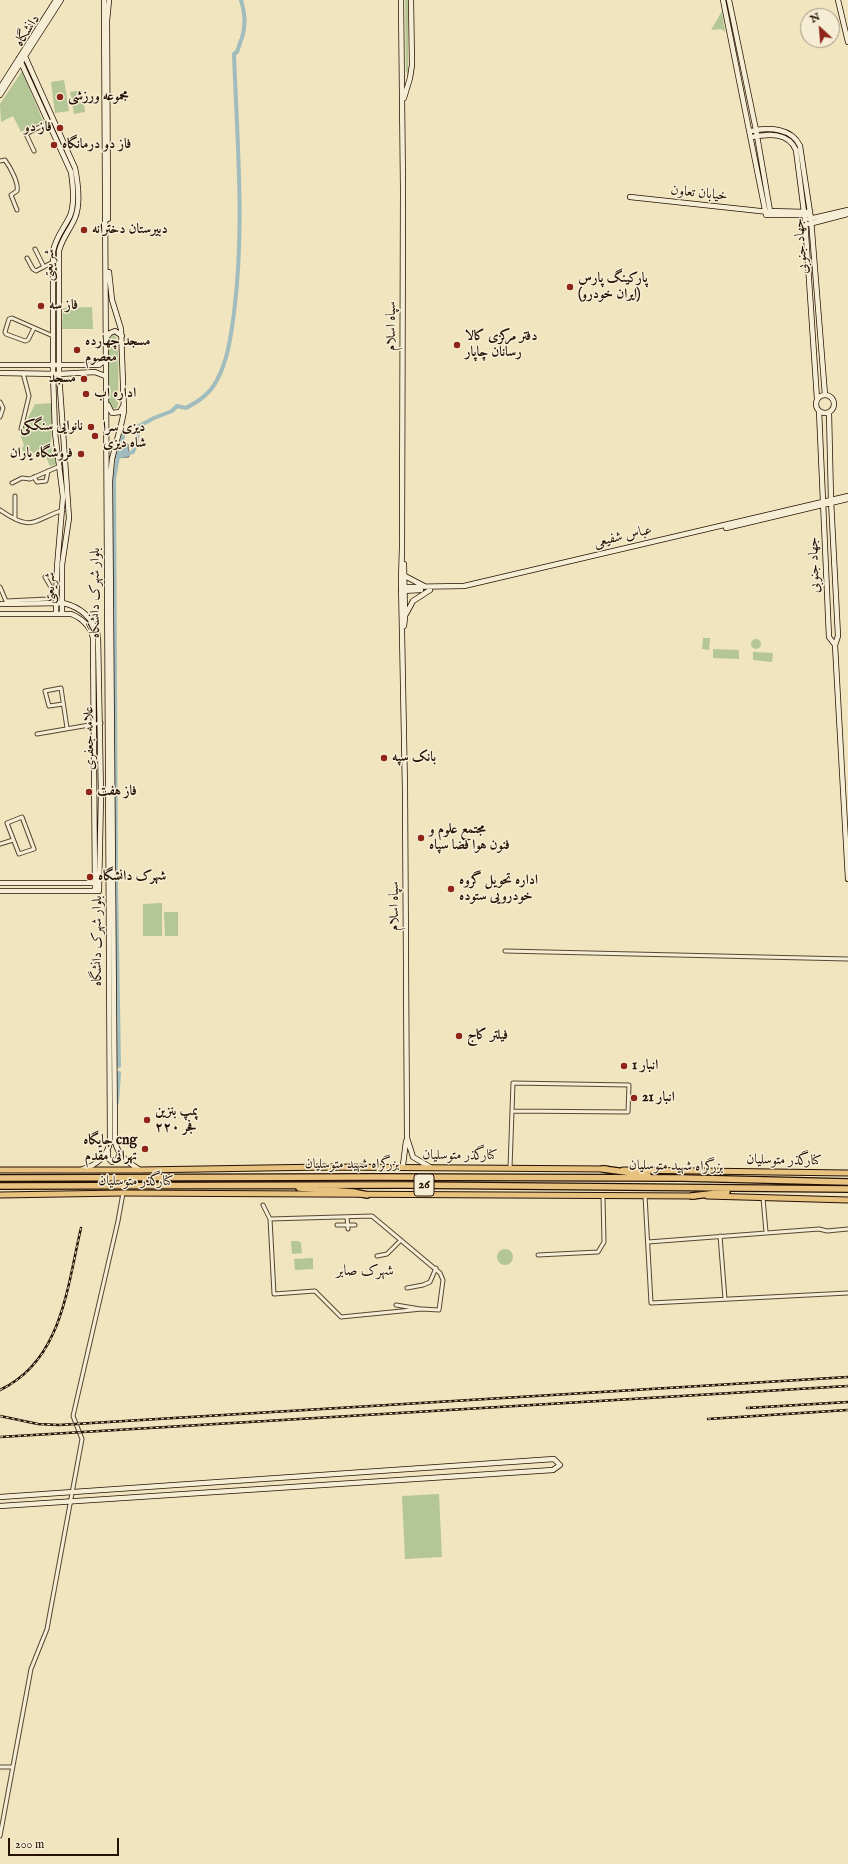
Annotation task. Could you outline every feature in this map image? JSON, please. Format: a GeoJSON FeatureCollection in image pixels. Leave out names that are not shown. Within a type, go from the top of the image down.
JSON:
{"type":"FeatureCollection","features":[{"type":"Feature","properties":{"kind":"highway"},"geometry":{"type":"LineString","coordinates":[[603,1169],[682,1178]]}},
{"type":"Feature","properties":{"kind":"highway","name":"بزرگراه شهید متوسلیان"},"geometry":{"type":"LineString","coordinates":[[0,1178],[239,1176],[682,1178],[848,1182]]}},
{"type":"Feature","properties":{"kind":"highway"},"geometry":{"type":"LineString","coordinates":[[281,1185],[307,1189],[353,1192],[367,1195]]}},
{"type":"Feature","properties":{"kind":"highway","name":"بزرگراه شهید متوسلیان"},"geometry":{"type":"LineString","coordinates":[[0,1186],[577,1186],[848,1189]]}},
{"type":"Feature","properties":{"kind":"highway"},"geometry":{"type":"LineString","coordinates":[[692,1196],[752,1189]]}},
{"type":"Feature","properties":{"kind":"main road","name":"کنارگذر متوسلیان"},"geometry":{"type":"LineString","coordinates":[[0,1171],[140,1170],[225,1167],[510,1168],[846,1174]]}},
{"type":"Feature","properties":{"kind":"main road","name":"کنارگذر متوسلیان"},"geometry":{"type":"LineString","coordinates":[[0,1195],[123,1193],[603,1195],[848,1200]]}},
{"type":"Feature","properties":{"kind":"main road"},"geometry":{"type":"LineString","coordinates":[[798,1199],[848,1196]]}},
{"type":"Feature","properties":{"kind":"street","name":"دانشگاه"},"geometry":{"type":"LineString","coordinates":[[24,54],[56,0]]}},
{"type":"Feature","properties":{"kind":"street","name":"دانشگاه"},"geometry":{"type":"LineString","coordinates":[[0,88],[61,0]]}},
{"type":"Feature","properties":{"kind":"street","name":"بلوار شهرک دانشگاه"},"geometry":{"type":"LineString","coordinates":[[104,0],[105,376],[112,1070],[115,1142],[120,1154]]}},
{"type":"Feature","properties":{"kind":"street","name":"بلوار شهرک دانشگاه"},"geometry":{"type":"LineString","coordinates":[[108,1152],[110,1143],[112,1070],[110,481],[112,459],[122,421],[123,404],[122,336],[112,300],[109,275],[107,21],[109,0]]}},
{"type":"Feature","properties":{"kind":"street","name":"سپاه اسلام"},"geometry":{"type":"LineString","coordinates":[[401,0],[402,548],[406,790],[407,1138],[413,1157],[432,1168]]}},
{"type":"Feature","properties":{"kind":"street","name":"سپاه اسلام"},"geometry":{"type":"LineString","coordinates":[[402,103],[410,78],[412,66],[411,0]]}},
{"type":"Feature","properties":{"kind":"street"},"geometry":{"type":"LineString","coordinates":[[723,0],[750,131],[754,137],[768,212]]}},
{"type":"Feature","properties":{"kind":"street"},"geometry":{"type":"LineString","coordinates":[[729,0],[756,130],[754,137]]}},
{"type":"Feature","properties":{"kind":"street"},"geometry":{"type":"LineString","coordinates":[[838,0],[848,42]]}},
{"type":"Feature","properties":{"kind":"street","name":"شریعتی"},"geometry":{"type":"LineString","coordinates":[[24,54],[71,172],[73,183],[70,216],[54,243],[53,262],[52,373],[55,433],[60,466],[63,510],[58,550],[56,614]]}},
{"type":"Feature","properties":{"kind":"street","name":"دانشگاه"},"geometry":{"type":"LineString","coordinates":[[0,95],[20,60]]}},
{"type":"Feature","properties":{"kind":"street","name":"شریعتی"},"geometry":{"type":"LineString","coordinates":[[20,60],[75,168],[78,187],[75,217],[62,241],[59,251],[59,374],[63,434],[67,466],[69,518],[62,564],[62,613]]}},
{"type":"Feature","properties":{"kind":"street"},"geometry":{"type":"LineString","coordinates":[[34,151],[26,134],[51,122]]}},
{"type":"Feature","properties":{"kind":"street"},"geometry":{"type":"LineString","coordinates":[[750,131],[756,130]]}},
{"type":"Feature","properties":{"kind":"street","name":"جهاد جنوبی"},"geometry":{"type":"LineString","coordinates":[[756,130],[783,131],[797,139],[800,146],[826,395]]}},
{"type":"Feature","properties":{"kind":"street","name":"جهاد جنوبی"},"geometry":{"type":"LineString","coordinates":[[754,137],[781,136],[793,143],[796,150],[808,218],[817,399]]}},
{"type":"Feature","properties":{"kind":"street"},"geometry":{"type":"LineString","coordinates":[[0,160],[5,160],[8,164],[17,185],[17,191],[11,195],[17,210]]}},
{"type":"Feature","properties":{"kind":"street","name":"خیابان تعاون"},"geometry":{"type":"LineString","coordinates":[[630,197],[768,212]]}},
{"type":"Feature","properties":{"kind":"street"},"geometry":{"type":"LineString","coordinates":[[808,218],[848,210]]}},
{"type":"Feature","properties":{"kind":"street","name":"جهاد جنوبی"},"geometry":{"type":"LineString","coordinates":[[768,212],[766,215],[808,218]]}},
{"type":"Feature","properties":{"kind":"street"},"geometry":{"type":"LineString","coordinates":[[808,218],[848,214]]}},
{"type":"Feature","properties":{"kind":"street"},"geometry":{"type":"LineString","coordinates":[[35,249],[44,267]]}},
{"type":"Feature","properties":{"kind":"street"},"geometry":{"type":"LineString","coordinates":[[27,258],[36,272],[53,262]]}},
{"type":"Feature","properties":{"kind":"street"},"geometry":{"type":"LineString","coordinates":[[34,328],[28,340],[25,341],[4,332],[9,319],[12,318],[53,336]]}},
{"type":"Feature","properties":{"kind":"street"},"geometry":{"type":"LineString","coordinates":[[106,341],[107,335],[112,332],[117,332],[122,336]]}},
{"type":"Feature","properties":{"kind":"street"},"geometry":{"type":"LineString","coordinates":[[0,364],[98,365],[105,360]]}},
{"type":"Feature","properties":{"kind":"street"},"geometry":{"type":"LineString","coordinates":[[0,373],[59,374],[95,372],[105,376]]}},
{"type":"Feature","properties":{"kind":"street"},"geometry":{"type":"LineString","coordinates":[[21,429],[29,396],[23,373]]}},
{"type":"Feature","properties":{"kind":"street"},"geometry":{"type":"LineString","coordinates":[[826,395],[832,398],[834,402],[832,409],[828,412],[819,411],[816,407],[817,399],[826,395]]}},
{"type":"Feature","properties":{"kind":"street"},"geometry":{"type":"LineString","coordinates":[[106,401],[110,410],[114,413],[120,412],[123,404]]}},
{"type":"Feature","properties":{"kind":"street"},"geometry":{"type":"LineString","coordinates":[[0,402],[3,408],[0,417]]}},
{"type":"Feature","properties":{"kind":"street","name":"جهاد جنوبی"},"geometry":{"type":"LineString","coordinates":[[819,411],[829,637],[835,645]]}},
{"type":"Feature","properties":{"kind":"street","name":"جهاد جنوبی"},"geometry":{"type":"LineString","coordinates":[[828,412],[838,636],[835,645],[848,879]]}},
{"type":"Feature","properties":{"kind":"street"},"geometry":{"type":"LineString","coordinates":[[55,433],[63,434]]}},
{"type":"Feature","properties":{"kind":"street"},"geometry":{"type":"LineString","coordinates":[[12,483],[22,478],[30,479],[60,466]]}},
{"type":"Feature","properties":{"kind":"street"},"geometry":{"type":"LineString","coordinates":[[34,477],[37,482],[46,481],[48,471]]}},
{"type":"Feature","properties":{"kind":"street"},"geometry":{"type":"LineString","coordinates":[[15,496],[15,519]]}},
{"type":"Feature","properties":{"kind":"street","name":"عباس شفیعی"},"geometry":{"type":"LineString","coordinates":[[831,502],[848,496]]}},
{"type":"Feature","properties":{"kind":"street","name":"عباس شفیعی"},"geometry":{"type":"LineString","coordinates":[[403,589],[464,587],[824,503],[848,500]]}},
{"type":"Feature","properties":{"kind":"street"},"geometry":{"type":"LineString","coordinates":[[0,510],[15,519],[30,524],[63,510]]}},
{"type":"Feature","properties":{"kind":"street","name":"سپاه اسلام"},"geometry":{"type":"LineString","coordinates":[[402,548],[405,576],[403,589],[405,618],[403,632]]}},
{"type":"Feature","properties":{"kind":"street"},"geometry":{"type":"LineString","coordinates":[[405,576],[430,589]]}},
{"type":"Feature","properties":{"kind":"street"},"geometry":{"type":"LineString","coordinates":[[0,587],[6,601],[48,599],[51,597],[52,589],[45,577]]}},
{"type":"Feature","properties":{"kind":"street"},"geometry":{"type":"LineString","coordinates":[[405,618],[413,601],[430,589]]}},
{"type":"Feature","properties":{"kind":"street"},"geometry":{"type":"LineString","coordinates":[[0,604],[63,603]]}},
{"type":"Feature","properties":{"kind":"street","name":"علامه جعفری"},"geometry":{"type":"LineString","coordinates":[[63,603],[79,608],[96,627],[98,636],[101,724],[97,883]]}},
{"type":"Feature","properties":{"kind":"street"},"geometry":{"type":"LineString","coordinates":[[0,614],[62,613]]}},
{"type":"Feature","properties":{"kind":"street","name":"علامه جعفری"},"geometry":{"type":"LineString","coordinates":[[0,891],[97,891],[93,638],[92,632],[78,616],[62,613]]}},
{"type":"Feature","properties":{"kind":"street"},"geometry":{"type":"LineString","coordinates":[[64,704],[49,706],[45,691],[61,688],[64,704],[67,728]]}},
{"type":"Feature","properties":{"kind":"street"},"geometry":{"type":"LineString","coordinates":[[37,734],[67,728],[101,724]]}},
{"type":"Feature","properties":{"kind":"street"},"geometry":{"type":"LineString","coordinates":[[22,817],[34,848],[19,854],[13,840],[7,823],[22,817]]}},
{"type":"Feature","properties":{"kind":"street"},"geometry":{"type":"LineString","coordinates":[[0,844],[13,840]]}},
{"type":"Feature","properties":{"kind":"street"},"geometry":{"type":"LineString","coordinates":[[0,883],[97,883]]}},
{"type":"Feature","properties":{"kind":"street"},"geometry":{"type":"LineString","coordinates":[[505,951],[848,959]]}},
{"type":"Feature","properties":{"kind":"street"},"geometry":{"type":"LineString","coordinates":[[510,1168],[512,1111],[513,1084],[629,1085],[628,1112],[512,1111]]}},
{"type":"Feature","properties":{"kind":"street"},"geometry":{"type":"LineString","coordinates":[[399,1168],[403,1165],[407,1138]]}},
{"type":"Feature","properties":{"kind":"street"},"geometry":{"type":"LineString","coordinates":[[108,1152],[108,1158],[112,1162],[117,1160],[120,1154],[125,1160],[140,1170]]}},
{"type":"Feature","properties":{"kind":"street"},"geometry":{"type":"LineString","coordinates":[[80,1170],[97,1162],[108,1152]]}},
{"type":"Feature","properties":{"kind":"street"},"geometry":{"type":"LineString","coordinates":[[0,1836],[31,1669],[47,1629],[74,1492],[82,1439],[73,1416],[118,1221],[123,1193]]}},
{"type":"Feature","properties":{"kind":"street"},"geometry":{"type":"LineString","coordinates":[[538,1255],[598,1252],[604,1242],[603,1195]]}},
{"type":"Feature","properties":{"kind":"street"},"geometry":{"type":"LineString","coordinates":[[645,1196],[652,1303],[848,1293]]}},
{"type":"Feature","properties":{"kind":"street"},"geometry":{"type":"LineString","coordinates":[[763,1198],[766,1232]]}},
{"type":"Feature","properties":{"kind":"street"},"geometry":{"type":"LineString","coordinates":[[263,1205],[270,1219],[274,1294],[315,1291],[341,1317],[422,1309]]}},
{"type":"Feature","properties":{"kind":"street"},"geometry":{"type":"LineString","coordinates":[[270,1219],[372,1216],[436,1268],[443,1280],[439,1310],[396,1305]]}},
{"type":"Feature","properties":{"kind":"street"},"geometry":{"type":"LineString","coordinates":[[347,1217],[348,1227]]}},
{"type":"Feature","properties":{"kind":"street"},"geometry":{"type":"LineString","coordinates":[[338,1225],[348,1227],[355,1225]]}},
{"type":"Feature","properties":{"kind":"street"},"geometry":{"type":"LineString","coordinates":[[648,1242],[766,1232],[819,1229],[827,1231],[848,1229]]}},
{"type":"Feature","properties":{"kind":"street"},"geometry":{"type":"LineString","coordinates":[[720,1236],[725,1299]]}},
{"type":"Feature","properties":{"kind":"street"},"geometry":{"type":"LineString","coordinates":[[377,1256],[387,1254],[401,1240]]}},
{"type":"Feature","properties":{"kind":"street"},"geometry":{"type":"LineString","coordinates":[[407,1288],[430,1282],[436,1268]]}},
{"type":"Feature","properties":{"kind":"street"},"geometry":{"type":"LineString","coordinates":[[0,1497],[554,1459],[560,1465],[552,1470],[0,1506]]}},
{"type":"Feature","properties":{"kind":"street"},"geometry":{"type":"LineString","coordinates":[[454,1466],[455,1476]]}},
{"type":"Feature","properties":{"kind":"street"},"geometry":{"type":"LineString","coordinates":[[241,1481],[242,1490]]}},
{"type":"Feature","properties":{"kind":"street"},"geometry":{"type":"LineString","coordinates":[[0,1767],[12,1766]]}},
{"type":"Feature","properties":{"kind":"green space"},"geometry":{"type":"Polygon","coordinates":[[[405,0],[408,0],[408,75],[406,71],[405,0]]]}},
{"type":"Feature","properties":{"kind":"green space"},"geometry":{"type":"Polygon","coordinates":[[[722,11],[725,32],[721,29],[711,30],[722,11]]]}},
{"type":"Feature","properties":{"kind":"green space"},"geometry":{"type":"Polygon","coordinates":[[[22,71],[43,121],[21,132],[13,116],[1,122],[0,104],[22,71]]]}},
{"type":"Feature","properties":{"kind":"green space","name":"مجموعه ورزشی"},"geometry":{"type":"Polygon","coordinates":[[[64,80],[69,111],[55,113],[51,82],[64,80]]]}},
{"type":"Feature","properties":{"kind":"green space"},"geometry":{"type":"Polygon","coordinates":[[[82,90],[85,112],[74,114],[70,92],[82,90]]]}},
{"type":"Feature","properties":{"kind":"green space"},"geometry":{"type":"Polygon","coordinates":[[[92,307],[93,329],[62,329],[63,308],[92,307]]]}},
{"type":"Feature","properties":{"kind":"green space"},"geometry":{"type":"Polygon","coordinates":[[[112,335],[115,335],[118,348],[118,404],[117,408],[113,409],[108,401],[108,339],[112,335]]]}},
{"type":"Feature","properties":{"kind":"green space"},"geometry":{"type":"Polygon","coordinates":[[[53,403],[51,444],[57,464],[50,466],[42,448],[26,457],[22,449],[24,445],[20,434],[35,404],[53,403]]]}},
{"type":"Feature","properties":{"kind":"green space"},"geometry":{"type":"Polygon","coordinates":[[[703,638],[710,638],[709,650],[702,649],[703,638]]]}},
{"type":"Feature","properties":{"kind":"green space"},"geometry":{"type":"Polygon","coordinates":[[[756,639],[761,644],[756,649],[751,644],[756,639]]]}},
{"type":"Feature","properties":{"kind":"green space"},"geometry":{"type":"Polygon","coordinates":[[[713,649],[739,650],[739,659],[713,658],[713,649]]]}},
{"type":"Feature","properties":{"kind":"green space"},"geometry":{"type":"Polygon","coordinates":[[[753,652],[773,653],[772,662],[753,660],[753,652]]]}},
{"type":"Feature","properties":{"kind":"green space"},"geometry":{"type":"Polygon","coordinates":[[[162,903],[162,936],[143,936],[143,904],[162,903]]]}},
{"type":"Feature","properties":{"kind":"green space"},"geometry":{"type":"Polygon","coordinates":[[[164,912],[178,912],[178,936],[165,936],[164,912]]]}},
{"type":"Feature","properties":{"kind":"green space"},"geometry":{"type":"Polygon","coordinates":[[[291,1241],[298,1241],[301,1243],[302,1253],[292,1254],[291,1241]]]}},
{"type":"Feature","properties":{"kind":"green space"},"geometry":{"type":"Polygon","coordinates":[[[502,1249],[508,1249],[513,1254],[511,1263],[508,1265],[502,1265],[497,1260],[497,1254],[502,1249]]]}},
{"type":"Feature","properties":{"kind":"green space"},"geometry":{"type":"Polygon","coordinates":[[[313,1258],[313,1269],[295,1270],[294,1259],[313,1258]]]}},
{"type":"Feature","properties":{"kind":"green space"},"geometry":{"type":"Polygon","coordinates":[[[439,1494],[442,1557],[405,1559],[402,1496],[439,1494]]]}},
{"type":"Feature","properties":{"kind":"water"},"geometry":{"type":"Polygon","coordinates":[[[119,444],[128,444],[129,457],[115,458],[119,444]]]}},
{"type":"Feature","properties":{"kind":"waterway"},"geometry":{"type":"LineString","coordinates":[[241,0],[244,19],[242,38]]}},
{"type":"Feature","properties":{"kind":"waterway"},"geometry":{"type":"LineString","coordinates":[[116,875],[114,479],[118,457],[133,452],[136,445],[139,426],[172,411],[177,406],[186,408],[204,397],[214,385],[224,364],[234,313],[239,248],[240,216],[234,54],[237,52],[241,40]]}},
{"type":"Feature","properties":{"kind":"waterway"},"geometry":{"type":"LineString","coordinates":[[120,448],[124,433]]}},
{"type":"Feature","properties":{"kind":"waterway"},"geometry":{"type":"LineString","coordinates":[[116,880],[119,1066]]}},
{"type":"Feature","properties":{"kind":"waterway"},"geometry":{"type":"LineString","coordinates":[[117,1102],[119,1073]]}},
{"type":"Feature","properties":{"kind":"railway"},"geometry":{"type":"LineString","coordinates":[[0,1390],[21,1377],[37,1361],[49,1342],[66,1298],[81,1228]]}},
{"type":"Feature","properties":{"kind":"railway"},"geometry":{"type":"LineString","coordinates":[[0,1416],[38,1424],[59,1425],[848,1377]]}},
{"type":"Feature","properties":{"kind":"railway"},"geometry":{"type":"LineString","coordinates":[[0,1437],[848,1386]]}},
{"type":"Feature","properties":{"kind":"railway"},"geometry":{"type":"LineString","coordinates":[[747,1408],[848,1402]]}},
{"type":"Feature","properties":{"kind":"railway"},"geometry":{"type":"LineString","coordinates":[[708,1419],[848,1410]]}},
{"type":"Feature","properties":{"kind":"place","name":"مجموعه ورزشی"},"geometry":{"type":"Point","coordinates":[60,97]}},
{"type":"Feature","properties":{"kind":"place","name":"فاز دو"},"geometry":{"type":"Point","coordinates":[60,128]}},
{"type":"Feature","properties":{"kind":"place","name":"فاز دو درمانگاه"},"geometry":{"type":"Point","coordinates":[54,145]}},
{"type":"Feature","properties":{"kind":"place","name":"دبیرستان دخترانه"},"geometry":{"type":"Point","coordinates":[84,230]}},
{"type":"Feature","properties":{"kind":"place","name":"پارکینگ پارس (ایران خودرو)"},"geometry":{"type":"Point","coordinates":[570,287]}},
{"type":"Feature","properties":{"kind":"place","name":"فاز سه"},"geometry":{"type":"Point","coordinates":[41,306]}},
{"type":"Feature","properties":{"kind":"place","name":"دفتر مرکزی کالا رسانان چاپار"},"geometry":{"type":"Point","coordinates":[457,345]}},
{"type":"Feature","properties":{"kind":"place","name":"مسجد چهارده معصوم"},"geometry":{"type":"Point","coordinates":[77,350]}},
{"type":"Feature","properties":{"kind":"place","name":"مسجد"},"geometry":{"type":"Point","coordinates":[84,379]}},
{"type":"Feature","properties":{"kind":"place","name":"اداره اب"},"geometry":{"type":"Point","coordinates":[86,394]}},
{"type":"Feature","properties":{"kind":"place","name":"نانوایی سنگکی"},"geometry":{"type":"Point","coordinates":[91,427]}},
{"type":"Feature","properties":{"kind":"place","name":"دیزی سرا شاه دیزی"},"geometry":{"type":"Point","coordinates":[95,436]}},
{"type":"Feature","properties":{"kind":"place","name":"فروشگاه یاران"},"geometry":{"type":"Point","coordinates":[81,454]}},
{"type":"Feature","properties":{"kind":"place","name":"بانک سپه"},"geometry":{"type":"Point","coordinates":[384,758]}},
{"type":"Feature","properties":{"kind":"place","name":"فاز هفت"},"geometry":{"type":"Point","coordinates":[89,792]}},
{"type":"Feature","properties":{"kind":"place","name":"مجتمع علوم و فنون هوا فضا سپاه"},"geometry":{"type":"Point","coordinates":[421,838]}},
{"type":"Feature","properties":{"kind":"place","name":"شهرک دانشگاه"},"geometry":{"type":"Point","coordinates":[90,877]}},
{"type":"Feature","properties":{"kind":"place","name":"اداره تحویل گروه خودرویی ستوده"},"geometry":{"type":"Point","coordinates":[451,889]}},
{"type":"Feature","properties":{"kind":"place","name":"فیلتر کاج"},"geometry":{"type":"Point","coordinates":[459,1036]}},
{"type":"Feature","properties":{"kind":"place","name":"انبار 1"},"geometry":{"type":"Point","coordinates":[624,1066]}},
{"type":"Feature","properties":{"kind":"place","name":"انبار 21"},"geometry":{"type":"Point","coordinates":[634,1098]}},
{"type":"Feature","properties":{"kind":"place","name":"پمپ بنزین ۲۲۰ فجر"},"geometry":{"type":"Point","coordinates":[147,1120]}},
{"type":"Feature","properties":{"kind":"place","name":"جایگاه cng تهرانی مقدم"},"geometry":{"type":"Point","coordinates":[145,1149]}},
{"type":"Feature","properties":{"kind":"district","name":"شهرک صابر"},"geometry":{"type":"Point","coordinates":[365,1272]}}]}
